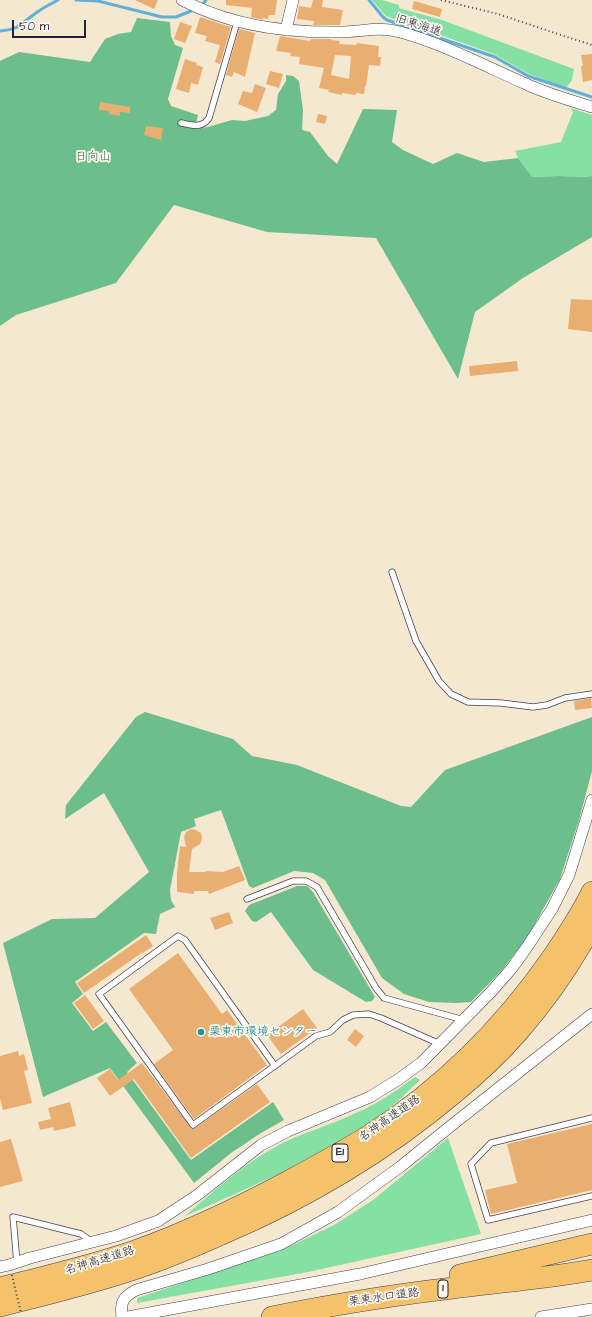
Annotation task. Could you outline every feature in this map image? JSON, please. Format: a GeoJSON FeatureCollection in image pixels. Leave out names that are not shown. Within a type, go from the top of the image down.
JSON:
{"type":"FeatureCollection","features":[{"type":"Feature","properties":{"kind":"highway","name":"名神高速道路"},"geometry":{"type":"LineString","coordinates":[[6,1282],[66,1272],[134,1251],[196,1227],[256,1199],[314,1168],[371,1134],[418,1101],[445,1078],[462,1063],[502,1022],[536,980],[563,942],[592,892]]}},
{"type":"Feature","properties":{"kind":"highway","name":"名神高速道路"},"geometry":{"type":"LineString","coordinates":[[0,1306],[72,1288],[141,1267],[204,1242],[264,1216],[324,1184],[380,1150],[428,1115],[476,1075],[517,1034],[552,990],[580,948],[592,925]]}},
{"type":"Feature","properties":{"kind":"highway"},"geometry":{"type":"LineString","coordinates":[[272,1317],[332,1312],[592,1244]]}},
{"type":"Feature","properties":{"kind":"highway","name":"1"},"geometry":{"type":"LineString","coordinates":[[332,1312],[393,1304],[452,1288],[592,1271]]}},
{"type":"Feature","properties":{"kind":"street","name":"旧東海道"},"geometry":{"type":"LineString","coordinates":[[182,0],[210,13],[262,28],[342,32],[381,28],[400,32],[434,43],[528,85],[592,107]]}},
{"type":"Feature","properties":{"kind":"street"},"geometry":{"type":"LineString","coordinates":[[286,30],[293,0]]}},
{"type":"Feature","properties":{"kind":"street"},"geometry":{"type":"LineString","coordinates":[[0,1267],[9,1266],[30,1258],[116,1236],[158,1221],[196,1196],[261,1145],[288,1131],[370,1097],[399,1079],[420,1063],[464,1020],[512,968],[552,909],[569,875],[590,821],[592,800]]}},
{"type":"Feature","properties":{"kind":"street"},"geometry":{"type":"LineString","coordinates":[[122,1317],[121,1306],[126,1296],[136,1290],[208,1269],[281,1244],[338,1212],[400,1167],[592,1014]]}},
{"type":"Feature","properties":{"kind":"street"},"geometry":{"type":"LineString","coordinates":[[128,1317],[360,1274],[592,1220]]}},
{"type":"Feature","properties":{"kind":"street"},"geometry":{"type":"LineString","coordinates":[[541,1317],[592,1309]]}},
{"type":"Feature","properties":{"kind":"lane"},"geometry":{"type":"LineString","coordinates":[[181,123],[200,126],[206,123],[209,118],[237,22]]}},
{"type":"Feature","properties":{"kind":"lane"},"geometry":{"type":"LineString","coordinates":[[392,572],[416,641],[439,681],[451,694],[468,702],[502,703],[533,707],[547,705],[565,698],[592,694]]}},
{"type":"Feature","properties":{"kind":"lane"},"geometry":{"type":"LineString","coordinates":[[247,899],[294,882],[306,881],[317,887],[376,988],[384,998],[464,1020]]}},
{"type":"Feature","properties":{"kind":"lane"},"geometry":{"type":"LineString","coordinates":[[275,1066],[185,940],[178,936],[99,994],[193,1125],[275,1066],[316,1036],[330,1032],[342,1020],[353,1015],[369,1014],[381,1018],[440,1044]]}},
{"type":"Feature","properties":{"kind":"lane"},"geometry":{"type":"LineString","coordinates":[[592,1118],[491,1143],[472,1164],[488,1220],[592,1196]]}},
{"type":"Feature","properties":{"kind":"lane"},"geometry":{"type":"LineString","coordinates":[[17,1263],[13,1217],[81,1234],[93,1242]]}},
{"type":"Feature","properties":{"kind":"path"},"geometry":{"type":"LineString","coordinates":[[441,0],[498,14],[592,45]]}},
{"type":"Feature","properties":{"kind":"path"},"geometry":{"type":"LineString","coordinates":[[6,1282],[21,1313]]}},
{"type":"Feature","properties":{"kind":"green space"},"geometry":{"type":"Polygon","coordinates":[[[372,0],[382,0],[399,5],[399,8],[442,20],[574,69],[572,80],[566,88],[529,74],[494,54],[386,16],[372,0]]]}},
{"type":"Feature","properties":{"kind":"green space","name":"日向山"},"geometry":{"type":"Polygon","coordinates":[[[137,18],[170,22],[171,36],[175,45],[183,48],[168,99],[171,106],[198,115],[195,129],[232,120],[245,121],[268,116],[276,110],[278,94],[286,81],[286,75],[293,76],[299,81],[303,110],[302,130],[310,132],[328,156],[337,164],[363,109],[397,110],[392,142],[403,150],[433,164],[457,153],[484,162],[518,158],[532,177],[592,176],[592,237],[523,278],[475,312],[458,379],[376,238],[267,232],[174,205],[116,283],[16,315],[0,326],[0,61],[19,52],[90,62],[105,39],[118,34],[131,32],[137,18]]]}},
{"type":"Feature","properties":{"kind":"green space"},"geometry":{"type":"Polygon","coordinates":[[[571,108],[592,115],[592,176],[532,177],[518,158],[515,151],[561,142],[573,112],[571,108]]]}},
{"type":"Feature","properties":{"kind":"green space"},"geometry":{"type":"Polygon","coordinates":[[[145,712],[233,739],[252,756],[297,765],[401,806],[411,807],[445,770],[592,717],[592,771],[579,820],[560,879],[527,938],[502,970],[471,1002],[429,1002],[404,994],[382,978],[325,880],[313,873],[294,871],[253,888],[249,886],[221,810],[194,819],[196,826],[181,832],[170,890],[171,900],[175,907],[160,914],[156,934],[144,933],[75,982],[83,994],[72,1003],[93,1031],[106,1022],[137,1063],[127,1072],[191,1160],[273,1102],[284,1120],[231,1153],[194,1183],[110,1068],[43,1097],[3,943],[52,919],[95,918],[149,872],[104,793],[65,819],[66,805],[136,717],[145,712]]]}},
{"type":"Feature","properties":{"kind":"green space"},"geometry":{"type":"Polygon","coordinates":[[[297,886],[307,886],[313,892],[375,997],[372,1001],[366,1002],[313,970],[271,912],[256,922],[252,921],[245,911],[249,905],[297,886]]]}},
{"type":"Feature","properties":{"kind":"green space"},"geometry":{"type":"Polygon","coordinates":[[[415,1077],[420,1080],[380,1116],[329,1148],[234,1195],[185,1216],[229,1178],[264,1153],[287,1141],[338,1121],[373,1105],[415,1077]]]}},
{"type":"Feature","properties":{"kind":"green space"},"geometry":{"type":"Polygon","coordinates":[[[448,1138],[481,1234],[308,1272],[137,1303],[137,1298],[282,1250],[334,1225],[373,1200],[448,1138]]]}},
{"type":"Feature","properties":{"kind":"building"},"geometry":{"type":"Polygon","coordinates":[[[135,0],[158,0],[154,9],[135,0]]]}},
{"type":"Feature","properties":{"kind":"building"},"geometry":{"type":"Polygon","coordinates":[[[226,0],[277,0],[275,15],[269,15],[268,19],[263,18],[263,20],[251,17],[252,8],[226,5],[226,0]]]}},
{"type":"Feature","properties":{"kind":"building"},"geometry":{"type":"Polygon","coordinates":[[[313,0],[323,0],[322,7],[343,10],[340,25],[313,25],[314,21],[297,19],[299,6],[311,8],[313,0]]]}},
{"type":"Feature","properties":{"kind":"building"},"geometry":{"type":"Polygon","coordinates":[[[414,1],[442,9],[440,17],[412,9],[414,1]]]}},
{"type":"Feature","properties":{"kind":"building"},"geometry":{"type":"Polygon","coordinates":[[[200,17],[231,27],[220,64],[215,62],[220,45],[205,41],[207,36],[195,33],[200,17]]]}},
{"type":"Feature","properties":{"kind":"building"},"geometry":{"type":"Polygon","coordinates":[[[180,22],[192,26],[185,43],[174,39],[180,22]]]}},
{"type":"Feature","properties":{"kind":"building"},"geometry":{"type":"Polygon","coordinates":[[[239,29],[255,33],[245,77],[234,72],[232,77],[226,75],[239,29]]]}},
{"type":"Feature","properties":{"kind":"building"},"geometry":{"type":"Polygon","coordinates":[[[280,36],[310,41],[311,39],[331,39],[340,41],[339,44],[356,45],[357,43],[379,46],[378,57],[381,57],[380,66],[369,65],[364,94],[356,93],[356,95],[342,93],[342,95],[328,92],[329,90],[319,88],[324,68],[299,64],[300,57],[290,56],[291,53],[276,51],[280,36]],[[335,55],[331,75],[349,79],[351,56],[335,55]]]}},
{"type":"Feature","properties":{"kind":"building"},"geometry":{"type":"Polygon","coordinates":[[[592,54],[592,80],[583,82],[581,55],[592,54]]]}},
{"type":"Feature","properties":{"kind":"building"},"geometry":{"type":"Polygon","coordinates":[[[185,59],[197,63],[196,65],[203,67],[198,85],[191,83],[189,93],[176,89],[185,59]]]}},
{"type":"Feature","properties":{"kind":"building"},"geometry":{"type":"Polygon","coordinates":[[[270,71],[283,74],[279,88],[266,84],[270,71]]]}},
{"type":"Feature","properties":{"kind":"building"},"geometry":{"type":"Polygon","coordinates":[[[255,84],[266,88],[257,112],[238,104],[243,91],[252,93],[255,84]]]}},
{"type":"Feature","properties":{"kind":"building"},"geometry":{"type":"Polygon","coordinates":[[[100,102],[130,107],[130,113],[120,112],[120,116],[109,114],[109,111],[99,110],[100,102]]]}},
{"type":"Feature","properties":{"kind":"building"},"geometry":{"type":"Polygon","coordinates":[[[318,114],[327,116],[325,124],[316,122],[318,114]]]}},
{"type":"Feature","properties":{"kind":"building"},"geometry":{"type":"Polygon","coordinates":[[[146,126],[163,128],[161,140],[144,135],[146,126]]]}},
{"type":"Feature","properties":{"kind":"building"},"geometry":{"type":"Polygon","coordinates":[[[571,299],[592,300],[592,332],[568,329],[571,299]]]}},
{"type":"Feature","properties":{"kind":"building"},"geometry":{"type":"Polygon","coordinates":[[[517,361],[518,371],[470,376],[469,366],[517,361]]]}},
{"type":"Feature","properties":{"kind":"building"},"geometry":{"type":"Polygon","coordinates":[[[591,698],[592,708],[575,710],[574,701],[591,698]]]}},
{"type":"Feature","properties":{"kind":"building"},"geometry":{"type":"Polygon","coordinates":[[[191,829],[201,833],[202,839],[200,844],[192,849],[189,872],[223,872],[239,866],[245,880],[209,894],[208,891],[194,891],[194,894],[177,892],[177,873],[180,846],[186,847],[184,837],[186,832],[191,829]]]}},
{"type":"Feature","properties":{"kind":"building"},"geometry":{"type":"Polygon","coordinates":[[[229,912],[233,923],[215,930],[210,918],[229,912]]]}},
{"type":"Feature","properties":{"kind":"building"},"geometry":{"type":"Polygon","coordinates":[[[146,935],[153,946],[84,993],[77,983],[146,935]]]}},
{"type":"Feature","properties":{"kind":"building","name":"栗東市環境センター"},"geometry":{"type":"Polygon","coordinates":[[[178,953],[222,1014],[227,1010],[267,1065],[194,1119],[154,1064],[173,1050],[129,989],[178,953]]]}},
{"type":"Feature","properties":{"kind":"building"},"geometry":{"type":"Polygon","coordinates":[[[85,995],[104,1021],[93,1029],[74,1003],[85,995]]]}},
{"type":"Feature","properties":{"kind":"building"},"geometry":{"type":"Polygon","coordinates":[[[303,1009],[317,1028],[281,1054],[267,1035],[303,1009]]]}},
{"type":"Feature","properties":{"kind":"building"},"geometry":{"type":"Polygon","coordinates":[[[355,1029],[364,1036],[356,1047],[347,1040],[355,1029]]]}},
{"type":"Feature","properties":{"kind":"building"},"geometry":{"type":"Polygon","coordinates":[[[18,1051],[19,1056],[24,1054],[28,1070],[24,1071],[32,1103],[3,1110],[0,1098],[0,1056],[18,1051]]]}},
{"type":"Feature","properties":{"kind":"building"},"geometry":{"type":"Polygon","coordinates":[[[142,1063],[192,1129],[257,1084],[270,1102],[191,1158],[134,1079],[110,1096],[97,1078],[110,1069],[118,1080],[142,1063]]]}},
{"type":"Feature","properties":{"kind":"building"},"geometry":{"type":"Polygon","coordinates":[[[70,1102],[76,1126],[54,1131],[53,1127],[40,1130],[38,1122],[51,1119],[48,1108],[70,1102]]]}},
{"type":"Feature","properties":{"kind":"building"},"geometry":{"type":"Polygon","coordinates":[[[592,1124],[592,1190],[491,1214],[485,1190],[517,1183],[507,1144],[592,1124]]]}},
{"type":"Feature","properties":{"kind":"building"},"geometry":{"type":"Polygon","coordinates":[[[11,1139],[23,1181],[0,1187],[0,1142],[11,1139]]]}},
{"type":"Feature","properties":{"kind":"waterway"},"geometry":{"type":"LineString","coordinates":[[0,31],[12,29],[20,25],[41,9],[58,0]]}},
{"type":"Feature","properties":{"kind":"waterway"},"geometry":{"type":"LineString","coordinates":[[76,0],[98,1],[162,17],[176,17],[191,11]]}},
{"type":"Feature","properties":{"kind":"waterway"},"geometry":{"type":"LineString","coordinates":[[202,5],[206,0]]}},
{"type":"Feature","properties":{"kind":"waterway"},"geometry":{"type":"LineString","coordinates":[[369,0],[387,20],[495,57],[528,76],[592,97]]}},
{"type":"Feature","properties":{"kind":"place","name":"栗東市環境センター"},"geometry":{"type":"Point","coordinates":[201,1032]}}]}
